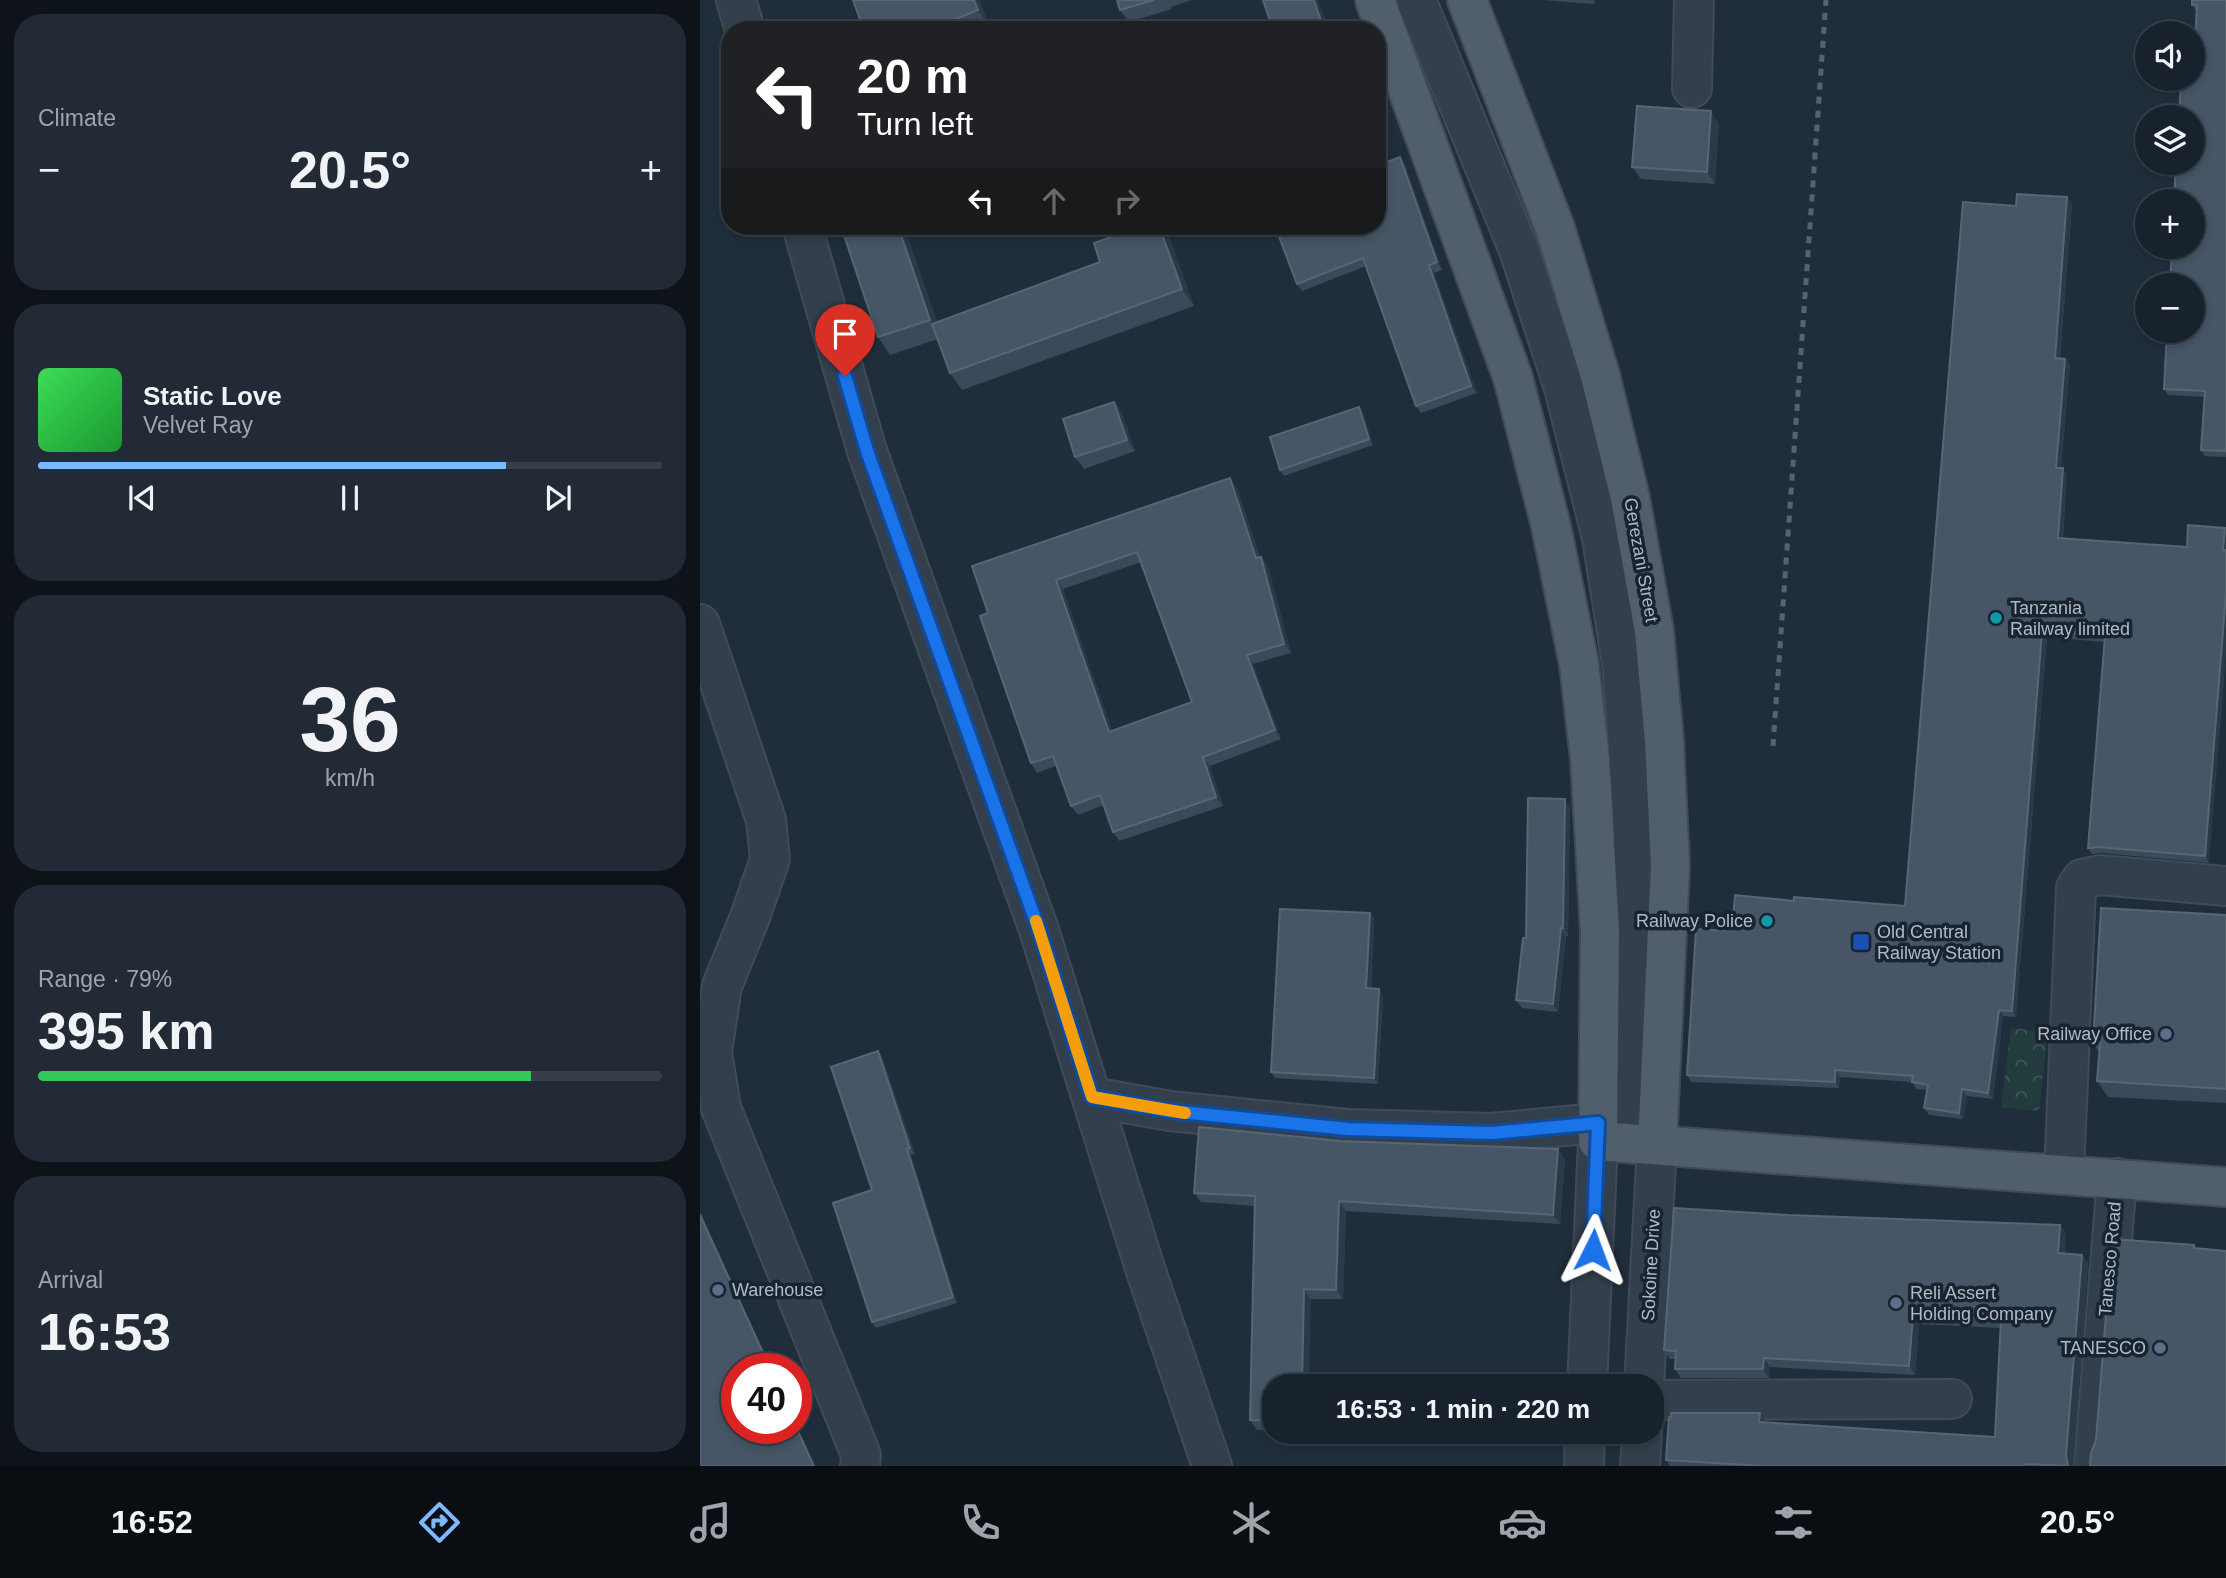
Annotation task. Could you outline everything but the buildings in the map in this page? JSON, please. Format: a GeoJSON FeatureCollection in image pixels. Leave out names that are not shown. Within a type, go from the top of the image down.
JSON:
{"type":"FeatureCollection","features":[{"type":"Feature","properties":{"kind":"main road"},"geometry":{"type":"LineString","coordinates":[[1375,0],[1383,21]]}},
{"type":"Feature","properties":{"kind":"main road","name":"Gerezani Street"},"geometry":{"type":"LineString","coordinates":[[1467,0],[1555,228],[1600,375],[1630,498],[1654,631],[1664,741],[1670,865],[1621,1138]]}},
{"type":"Feature","properties":{"kind":"main road"},"geometry":{"type":"LineString","coordinates":[[1386,30],[1513,378],[1551,526],[1579,664],[1590,759],[1600,930],[1621,1138],[2226,1187]]}},
{"type":"Feature","properties":{"kind":"street"},"geometry":{"type":"LineString","coordinates":[[736,0],[742,21]]}},
{"type":"Feature","properties":{"kind":"street"},"geometry":{"type":"LineString","coordinates":[[1416,0],[1518,250],[1564,388],[1602,538],[1623,670],[1633,825],[1634,935],[1621,1138],[1589,1374]]}},
{"type":"Feature","properties":{"kind":"street"},"geometry":{"type":"LineString","coordinates":[[1692,88],[1694,0]]}},
{"type":"Feature","properties":{"kind":"street"},"geometry":{"type":"LineString","coordinates":[[805,235],[867,451],[1039,930],[1145,1268],[1212,1466]]}},
{"type":"Feature","properties":{"kind":"street"},"geometry":{"type":"LineString","coordinates":[[700,624],[766,820],[770,859],[722,986],[712,1052],[721,1108],[861,1455],[860,1466]]}},
{"type":"Feature","properties":{"kind":"street"},"geometry":{"type":"LineString","coordinates":[[2064,1175],[2076,888],[2082,879],[2100,875],[2226,886]]}},
{"type":"Feature","properties":{"kind":"street"},"geometry":{"type":"LineString","coordinates":[[1092,1097],[1170,1111],[1348,1129],[1621,1138]]}},
{"type":"Feature","properties":{"kind":"street","name":"Sokoine Drive"},"geometry":{"type":"LineString","coordinates":[[1621,1138],[1643,1374]]}},
{"type":"Feature","properties":{"kind":"street","name":"Tanesco Road"},"geometry":{"type":"LineString","coordinates":[[2094,1466],[2117,1178]]}},
{"type":"Feature","properties":{"kind":"street"},"geometry":{"type":"LineString","coordinates":[[1664,1400],[1952,1399]]}},
{"type":"Feature","properties":{"kind":"street"},"geometry":{"type":"LineString","coordinates":[[1584,1466],[1585,1444]]}},
{"type":"Feature","properties":{"kind":"street"},"geometry":{"type":"LineString","coordinates":[[1640,1466],[1641,1444]]}},
{"type":"Feature","properties":{"kind":"green space"},"geometry":{"type":"Polygon","coordinates":[[[2011,1028],[2048,1032],[2039,1111],[2001,1107],[2011,1028]]]}},
{"type":"Feature","properties":{"kind":"railway"},"geometry":{"type":"LineString","coordinates":[[1773,746],[1826,0]]}},
{"type":"Feature","properties":{"kind":"slow traffic"},"geometry":{"type":"LineString","coordinates":[[1036,921],[1092,1097],[1185,1113]]}},
{"type":"Feature","properties":{"kind":"place","name":"Tanzania Railway limited"},"geometry":{"type":"Point","coordinates":[1996,618]}},
{"type":"Feature","properties":{"kind":"place","name":"Railway Police"},"geometry":{"type":"Point","coordinates":[1767,921]}},
{"type":"Feature","properties":{"kind":"place","name":"Old Central Railway Station"},"geometry":{"type":"Point","coordinates":[1861,942]}},
{"type":"Feature","properties":{"kind":"place","name":"Railway Office"},"geometry":{"type":"Point","coordinates":[2166,1034]}},
{"type":"Feature","properties":{"kind":"place","name":"Warehouse"},"geometry":{"type":"Point","coordinates":[718,1290]}},
{"type":"Feature","properties":{"kind":"place","name":"Reli Assert Holding Company"},"geometry":{"type":"Point","coordinates":[1896,1303]}},
{"type":"Feature","properties":{"kind":"place","name":"TANESCO"},"geometry":{"type":"Point","coordinates":[2160,1348]}},
{"type":"Feature","properties":{"kind":"route"},"geometry":{"type":"LineString","coordinates":[[845,376],[867,451],[1039,930],[1092,1097],[1170,1111],[1348,1129],[1491,1133],[1598,1123],[1593,1250]]}}]}
